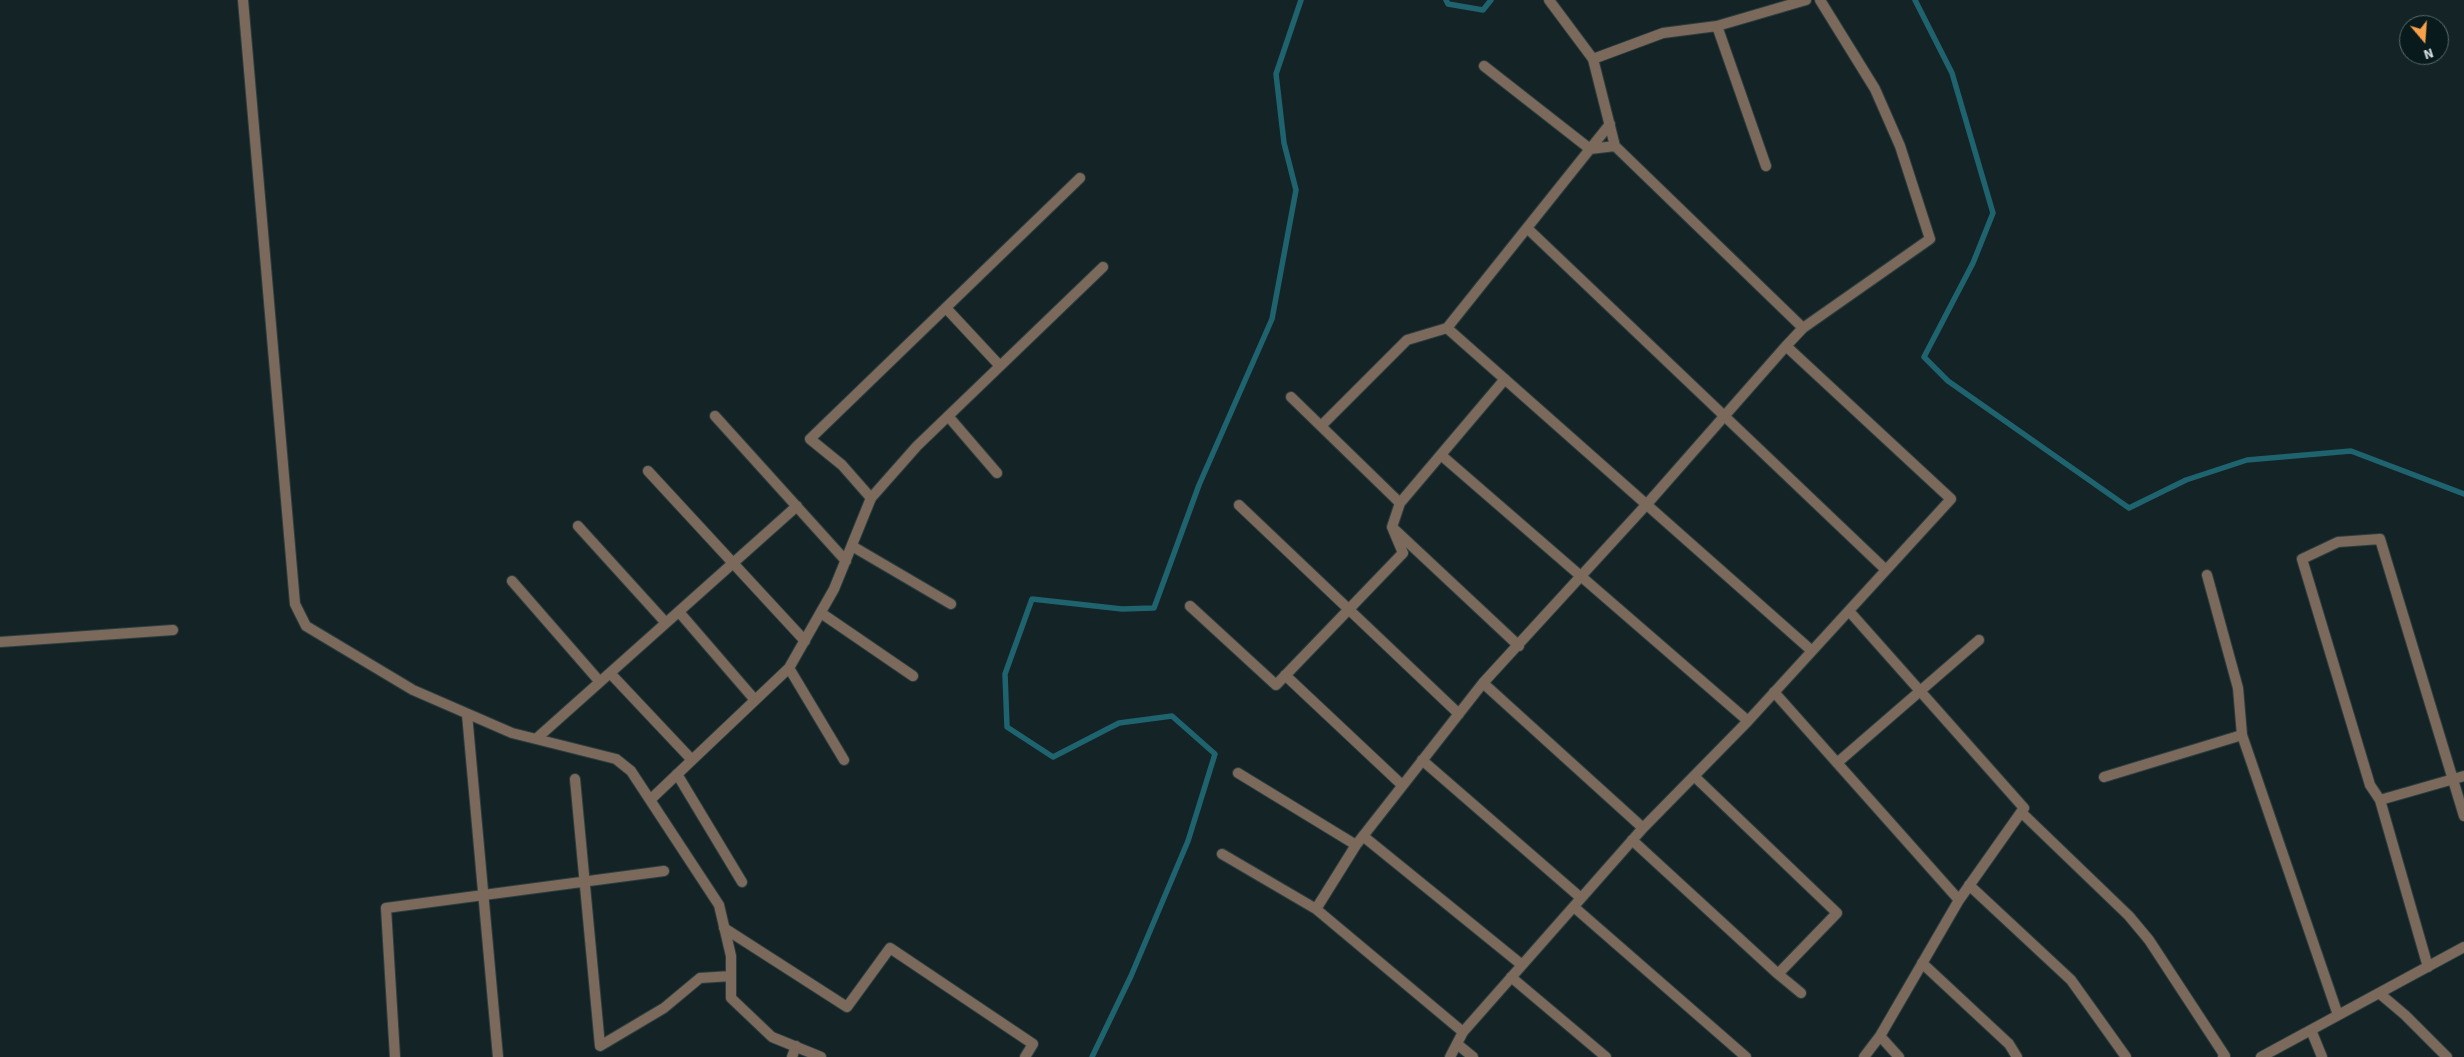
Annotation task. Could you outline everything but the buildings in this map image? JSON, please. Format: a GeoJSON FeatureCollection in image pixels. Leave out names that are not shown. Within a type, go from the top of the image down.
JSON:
{"type":"FeatureCollection","features":[{"type":"Feature","properties":{"kind":"street"},"geometry":{"type":"LineString","coordinates":[[243,0],[295,604],[306,626],[413,690],[466,714],[512,733],[616,759],[632,771],[719,905],[731,956],[732,998],[772,1037],[821,1057]]}},
{"type":"Feature","properties":{"kind":"street"},"geometry":{"type":"LineString","coordinates":[[1548,0],[1593,58],[1615,146],[1803,328]]}},
{"type":"Feature","properties":{"kind":"street"},"geometry":{"type":"LineString","coordinates":[[1593,58],[1662,33],[1717,26],[1806,0]]}},
{"type":"Feature","properties":{"kind":"street"},"geometry":{"type":"LineString","coordinates":[[1316,909],[1356,845],[1483,683],[1519,646],[1647,504],[1786,346],[1803,328],[1930,239],[1900,146],[1875,89],[1820,0]]}},
{"type":"Feature","properties":{"kind":"street"},"geometry":{"type":"LineString","coordinates":[[1717,26],[1766,166]]}},
{"type":"Feature","properties":{"kind":"street"},"geometry":{"type":"LineString","coordinates":[[1484,66],[1590,149],[1615,146]]}},
{"type":"Feature","properties":{"kind":"street"},"geometry":{"type":"LineString","coordinates":[[1321,426],[1408,340],[1447,328],[1610,124]]}},
{"type":"Feature","properties":{"kind":"street"},"geometry":{"type":"LineString","coordinates":[[871,498],[842,465],[810,439],[1080,178]]}},
{"type":"Feature","properties":{"kind":"street"},"geometry":{"type":"LineString","coordinates":[[1527,228],[1886,570]]}},
{"type":"Feature","properties":{"kind":"street"},"geometry":{"type":"LineString","coordinates":[[650,800],[789,668],[834,589],[871,498],[917,446],[1104,267]]}},
{"type":"Feature","properties":{"kind":"street"},"geometry":{"type":"LineString","coordinates":[[946,308],[1000,366]]}},
{"type":"Feature","properties":{"kind":"street"},"geometry":{"type":"LineString","coordinates":[[1447,328],[1812,651]]}},
{"type":"Feature","properties":{"kind":"street"},"geometry":{"type":"LineString","coordinates":[[1450,1057],[1463,1032],[1632,840],[1748,721],[1951,499],[1786,346]]}},
{"type":"Feature","properties":{"kind":"street"},"geometry":{"type":"LineString","coordinates":[[1190,606],[1276,684],[1403,553],[1392,527],[1400,503],[1505,379]]}},
{"type":"Feature","properties":{"kind":"street"},"geometry":{"type":"LineString","coordinates":[[1291,397],[1400,503]]}},
{"type":"Feature","properties":{"kind":"street"},"geometry":{"type":"LineString","coordinates":[[715,416],[846,561]]}},
{"type":"Feature","properties":{"kind":"street"},"geometry":{"type":"LineString","coordinates":[[948,416],[997,473]]}},
{"type":"Feature","properties":{"kind":"street"},"geometry":{"type":"LineString","coordinates":[[1441,455],[1748,721]]}},
{"type":"Feature","properties":{"kind":"street"},"geometry":{"type":"LineString","coordinates":[[648,471],[805,641]]}},
{"type":"Feature","properties":{"kind":"street"},"geometry":{"type":"LineString","coordinates":[[1239,505],[1459,714]]}},
{"type":"Feature","properties":{"kind":"street"},"geometry":{"type":"LineString","coordinates":[[536,739],[797,506]]}},
{"type":"Feature","properties":{"kind":"street"},"geometry":{"type":"LineString","coordinates":[[578,526],[666,623]]}},
{"type":"Feature","properties":{"kind":"street"},"geometry":{"type":"LineString","coordinates":[[1392,527],[1519,646]]}},
{"type":"Feature","properties":{"kind":"street"},"geometry":{"type":"LineString","coordinates":[[2428,966],[2380,800],[2370,785],[2302,559],[2338,542],[2380,538],[2464,816]]}},
{"type":"Feature","properties":{"kind":"street"},"geometry":{"type":"LineString","coordinates":[[852,546],[951,604]]}},
{"type":"Feature","properties":{"kind":"street"},"geometry":{"type":"LineString","coordinates":[[2207,575],[2238,688],[2242,735],[2338,1015]]}},
{"type":"Feature","properties":{"kind":"street"},"geometry":{"type":"LineString","coordinates":[[512,581],[600,682]]}},
{"type":"Feature","properties":{"kind":"street"},"geometry":{"type":"LineString","coordinates":[[1849,611],[2024,808],[1959,900],[1880,1036],[1864,1057]]}},
{"type":"Feature","properties":{"kind":"street"},"geometry":{"type":"LineString","coordinates":[[679,612],[756,700]]}},
{"type":"Feature","properties":{"kind":"street"},"geometry":{"type":"LineString","coordinates":[[821,613],[913,676]]}},
{"type":"Feature","properties":{"kind":"street"},"geometry":{"type":"LineString","coordinates":[[0,642],[174,630]]}},
{"type":"Feature","properties":{"kind":"street"},"geometry":{"type":"LineString","coordinates":[[1837,763],[1979,640]]}},
{"type":"Feature","properties":{"kind":"street"},"geometry":{"type":"LineString","coordinates":[[789,668],[844,760]]}},
{"type":"Feature","properties":{"kind":"street"},"geometry":{"type":"LineString","coordinates":[[610,673],[692,760]]}},
{"type":"Feature","properties":{"kind":"street"},"geometry":{"type":"LineString","coordinates":[[1285,675],[1402,785]]}},
{"type":"Feature","properties":{"kind":"street"},"geometry":{"type":"LineString","coordinates":[[1483,683],[1643,828]]}},
{"type":"Feature","properties":{"kind":"street"},"geometry":{"type":"LineString","coordinates":[[1774,692],[1959,900]]}},
{"type":"Feature","properties":{"kind":"street"},"geometry":{"type":"LineString","coordinates":[[466,714],[498,1057]]}},
{"type":"Feature","properties":{"kind":"street"},"geometry":{"type":"LineString","coordinates":[[2104,777],[2242,735]]}},
{"type":"Feature","properties":{"kind":"street"},"geometry":{"type":"LineString","coordinates":[[1422,760],[1581,898]]}},
{"type":"Feature","properties":{"kind":"street"},"geometry":{"type":"LineString","coordinates":[[1238,773],[1356,845]]}},
{"type":"Feature","properties":{"kind":"street"},"geometry":{"type":"LineString","coordinates":[[677,774],[742,882]]}},
{"type":"Feature","properties":{"kind":"street"},"geometry":{"type":"LineString","coordinates":[[1694,776],[1836,912],[1778,974]]}},
{"type":"Feature","properties":{"kind":"street"},"geometry":{"type":"LineString","coordinates":[[2380,800],[2464,776]]}},
{"type":"Feature","properties":{"kind":"street"},"geometry":{"type":"LineString","coordinates":[[575,779],[600,1046],[664,1008],[700,978],[731,976]]}},
{"type":"Feature","properties":{"kind":"street"},"geometry":{"type":"LineString","coordinates":[[2021,812],[2129,916],[2149,940],[2225,1056],[2223,1057]]}},
{"type":"Feature","properties":{"kind":"street"},"geometry":{"type":"LineString","coordinates":[[1363,836],[1522,965]]}},
{"type":"Feature","properties":{"kind":"street"},"geometry":{"type":"LineString","coordinates":[[1632,840],[1801,993]]}},
{"type":"Feature","properties":{"kind":"street"},"geometry":{"type":"LineString","coordinates":[[1222,854],[1316,909],[1463,1032]]}},
{"type":"Feature","properties":{"kind":"street"},"geometry":{"type":"LineString","coordinates":[[395,1057],[386,908],[664,871]]}},
{"type":"Feature","properties":{"kind":"street"},"geometry":{"type":"LineString","coordinates":[[1969,885],[2071,980],[2126,1057]]}},
{"type":"Feature","properties":{"kind":"street"},"geometry":{"type":"LineString","coordinates":[[1574,907],[1746,1057]]}},
{"type":"Feature","properties":{"kind":"street"},"geometry":{"type":"LineString","coordinates":[[724,928],[848,1007],[890,948],[1033,1044],[1026,1057]]}},
{"type":"Feature","properties":{"kind":"street"},"geometry":{"type":"LineString","coordinates":[[2261,1057],[2464,947]]}},
{"type":"Feature","properties":{"kind":"street"},"geometry":{"type":"LineString","coordinates":[[1922,963],[2009,1044],[2018,1057]]}},
{"type":"Feature","properties":{"kind":"street"},"geometry":{"type":"LineString","coordinates":[[1511,977],[1606,1057]]}},
{"type":"Feature","properties":{"kind":"street"},"geometry":{"type":"LineString","coordinates":[[2378,993],[2405,1015],[2447,1057]]}},
{"type":"Feature","properties":{"kind":"street"},"geometry":{"type":"LineString","coordinates":[[2311,1030],[2322,1057]]}},
{"type":"Feature","properties":{"kind":"street"},"geometry":{"type":"LineString","coordinates":[[1880,1036],[1899,1057]]}},
{"type":"Feature","properties":{"kind":"street"},"geometry":{"type":"LineString","coordinates":[[1457,1044],[1473,1057]]}},
{"type":"Feature","properties":{"kind":"street"},"geometry":{"type":"LineString","coordinates":[[792,1057],[796,1046]]}},
{"type":"Feature","properties":{"kind":"waterway"},"geometry":{"type":"LineString","coordinates":[[1092,1057],[1131,976],[1188,841],[1215,754],[1172,716],[1119,723],[1053,757],[1007,727],[1005,674],[1032,599],[1122,609],[1154,608],[1199,485],[1272,319],[1296,190],[1284,143],[1276,74],[1301,0]]}},
{"type":"Feature","properties":{"kind":"waterway"},"geometry":{"type":"LineString","coordinates":[[1446,0],[1448,4],[1483,10],[1491,0]]}},
{"type":"Feature","properties":{"kind":"waterway"},"geometry":{"type":"LineString","coordinates":[[1915,0],[1952,73],[1993,213],[1973,263],[1924,357],[1948,381],[2129,508],[2186,480],[2247,460],[2351,451],[2464,494]]}}]}
